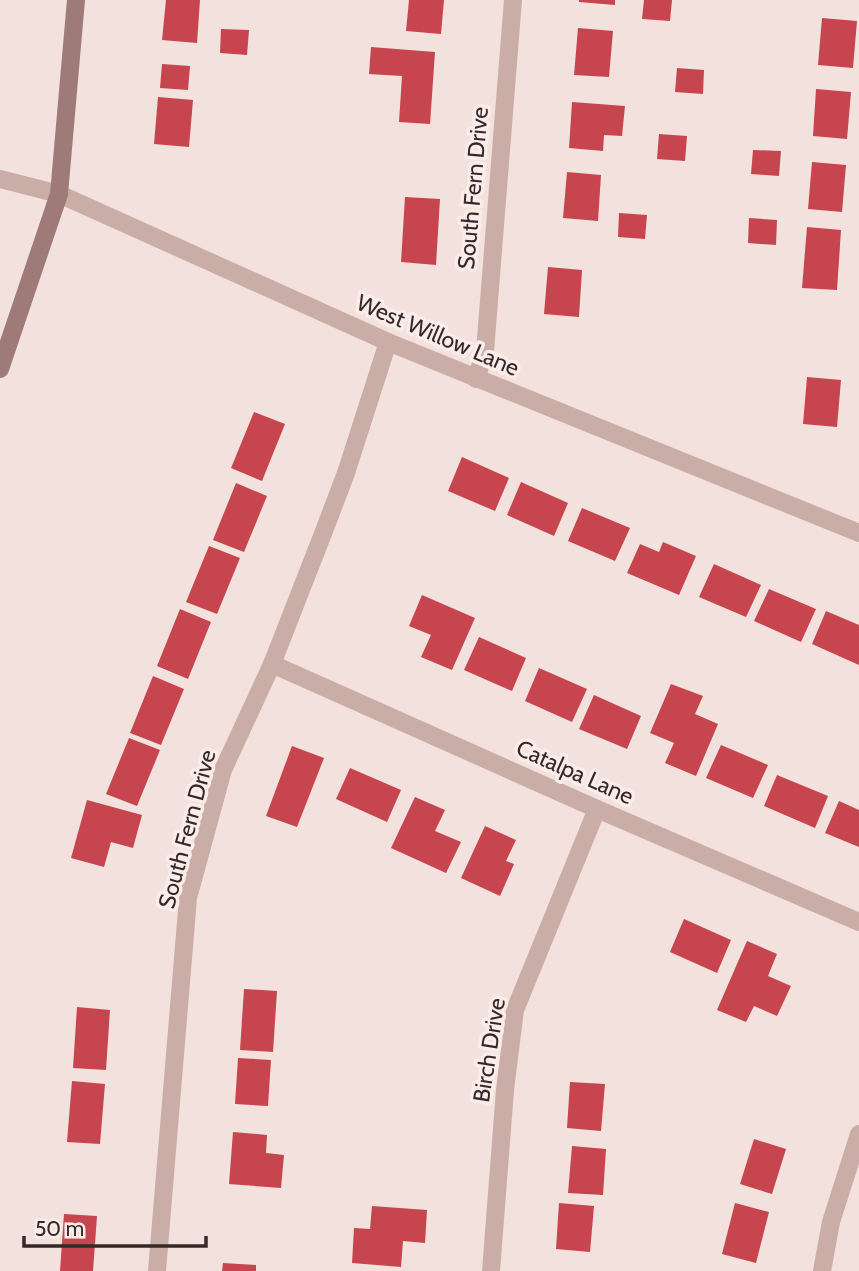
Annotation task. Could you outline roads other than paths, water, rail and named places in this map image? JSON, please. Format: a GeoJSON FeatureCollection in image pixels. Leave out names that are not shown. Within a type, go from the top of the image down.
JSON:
{"type":"FeatureCollection","features":[{"type":"Feature","properties":{"kind":"main road"},"geometry":{"type":"LineString","coordinates":[[0,369],[59,194],[76,0]]}},
{"type":"Feature","properties":{"kind":"street","name":"South Fern Drive"},"geometry":{"type":"LineString","coordinates":[[476,379],[485,351],[513,0]]}},
{"type":"Feature","properties":{"kind":"street","name":"West Willow Lane"},"geometry":{"type":"LineString","coordinates":[[0,179],[59,194],[388,342],[859,533]]}},
{"type":"Feature","properties":{"kind":"street","name":"South Fern Drive"},"geometry":{"type":"LineString","coordinates":[[157,1271],[188,898],[223,770],[272,664],[346,473],[388,342]]}},
{"type":"Feature","properties":{"kind":"street","name":"Catalpa Lane"},"geometry":{"type":"LineString","coordinates":[[272,664],[859,922]]}},
{"type":"Feature","properties":{"kind":"street","name":"Birch Drive"},"geometry":{"type":"LineString","coordinates":[[491,1271],[505,1090],[515,1010],[597,809]]}},
{"type":"Feature","properties":{"kind":"street"},"geometry":{"type":"LineString","coordinates":[[822,1271],[831,1222],[859,1134]]}}]}
